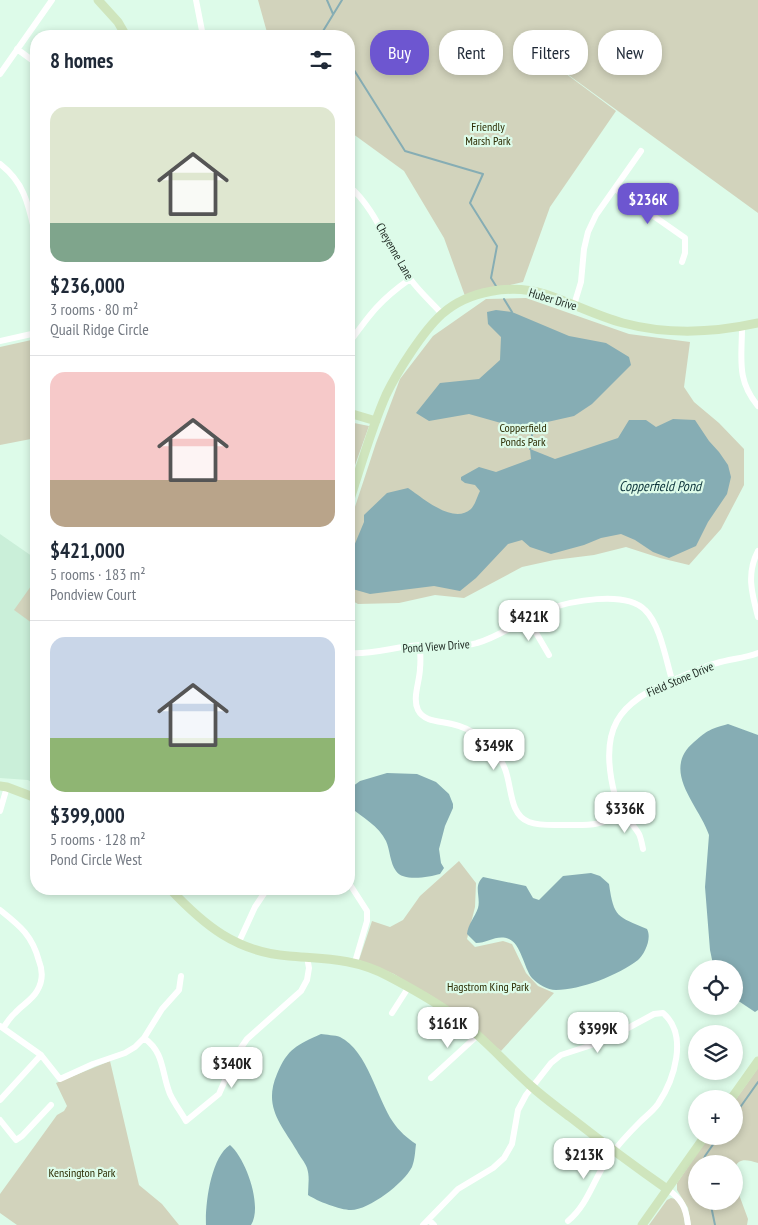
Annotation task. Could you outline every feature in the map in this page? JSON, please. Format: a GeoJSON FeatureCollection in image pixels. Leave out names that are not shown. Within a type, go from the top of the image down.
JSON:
{"type":"FeatureCollection","features":[{"type":"Feature","properties":{"kind":"street"},"geometry":{"type":"LineString","coordinates":[[31,30],[52,0]]}},
{"type":"Feature","properties":{"kind":"street"},"geometry":{"type":"LineString","coordinates":[[98,0],[118,22],[123,30]]}},
{"type":"Feature","properties":{"kind":"street"},"geometry":{"type":"LineString","coordinates":[[196,0],[202,30]]}},
{"type":"Feature","properties":{"kind":"street"},"geometry":{"type":"LineString","coordinates":[[0,74],[30,31]]}},
{"type":"Feature","properties":{"kind":"street"},"geometry":{"type":"LineString","coordinates":[[17,50],[30,59]]}},
{"type":"Feature","properties":{"kind":"street"},"geometry":{"type":"LineString","coordinates":[[574,305],[582,282],[584,249],[588,232],[596,215],[641,151]]}},
{"type":"Feature","properties":{"kind":"street"},"geometry":{"type":"LineString","coordinates":[[0,164],[11,172],[22,187],[30,212]]}},
{"type":"Feature","properties":{"kind":"street"},"geometry":{"type":"LineString","coordinates":[[615,189],[685,238],[685,253],[682,262]]}},
{"type":"Feature","properties":{"kind":"street","name":"Cheyenne Lane"},"geometry":{"type":"LineString","coordinates":[[355,191],[373,213],[410,279],[442,314]]}},
{"type":"Feature","properties":{"kind":"street"},"geometry":{"type":"LineString","coordinates":[[355,335],[371,312],[388,294],[410,279]]}},
{"type":"Feature","properties":{"kind":"street","name":"Huber Drive"},"geometry":{"type":"LineString","coordinates":[[355,484],[386,394],[401,367],[442,314],[462,301],[486,293],[508,289],[528,290],[545,294],[623,323],[660,331],[702,332],[758,323]]}},
{"type":"Feature","properties":{"kind":"street"},"geometry":{"type":"LineString","coordinates":[[742,327],[741,371],[743,382],[749,396],[758,406]]}},
{"type":"Feature","properties":{"kind":"street"},"geometry":{"type":"LineString","coordinates":[[0,341],[30,334]]}},
{"type":"Feature","properties":{"kind":"street"},"geometry":{"type":"LineString","coordinates":[[355,415],[376,421]]}},
{"type":"Feature","properties":{"kind":"street"},"geometry":{"type":"LineString","coordinates":[[758,551],[750,573],[751,587],[758,617]]}},
{"type":"Feature","properties":{"kind":"street","name":"Pond View Drive"},"geometry":{"type":"LineString","coordinates":[[355,653],[366,654],[420,645],[457,646],[476,644],[494,637],[546,610],[564,605],[611,598],[631,601],[644,609],[654,621],[672,680]]}},
{"type":"Feature","properties":{"kind":"street"},"geometry":{"type":"LineString","coordinates":[[528,619],[549,655]]}},
{"type":"Feature","properties":{"kind":"street"},"geometry":{"type":"LineString","coordinates":[[420,645],[420,669],[416,698],[416,706],[420,713],[429,720],[453,724],[467,729],[490,745],[499,756],[506,770],[516,811],[520,817],[528,822],[537,824],[594,825],[608,821],[622,812]]}},
{"type":"Feature","properties":{"kind":"street","name":"Field Stone Drive"},"geometry":{"type":"LineString","coordinates":[[643,849],[640,835],[622,812],[615,798],[608,767],[608,748],[612,730],[622,712],[636,698],[672,680],[716,663],[758,653]]}},
{"type":"Feature","properties":{"kind":"street"},"geometry":{"type":"LineString","coordinates":[[0,811],[4,786],[30,796]]}},
{"type":"Feature","properties":{"kind":"street"},"geometry":{"type":"LineString","coordinates":[[355,892],[367,911],[367,921],[355,962]]}},
{"type":"Feature","properties":{"kind":"street"},"geometry":{"type":"LineString","coordinates":[[176,895],[207,925],[222,936],[238,944],[267,953],[331,958],[355,962],[386,975],[455,1016],[478,1035],[532,1087],[613,1152],[667,1189],[683,1203],[688,1225]]}},
{"type":"Feature","properties":{"kind":"street"},"geometry":{"type":"LineString","coordinates":[[238,944],[255,906],[263,895]]}},
{"type":"Feature","properties":{"kind":"street"},"geometry":{"type":"LineString","coordinates":[[0,910],[30,938],[34,944],[42,969],[41,982],[34,996],[15,1012],[2,1027],[41,1055],[60,1079],[93,1064],[125,1053],[144,1038],[162,1009],[179,990],[181,976]]}},
{"type":"Feature","properties":{"kind":"street"},"geometry":{"type":"LineString","coordinates":[[144,1038],[153,1044],[158,1053],[170,1094],[186,1121],[219,1094],[236,1055],[247,1040],[301,991],[307,980],[307,957]]}},
{"type":"Feature","properties":{"kind":"street"},"geometry":{"type":"LineString","coordinates":[[392,1014],[408,988]]}},
{"type":"Feature","properties":{"kind":"street"},"geometry":{"type":"LineString","coordinates":[[423,1225],[458,1189],[493,1168],[504,1158],[512,1144],[518,1110],[526,1095],[551,1063],[561,1055],[604,1041],[654,1014],[663,1013],[670,1019],[678,1040],[670,1081],[657,1104],[613,1152],[601,1170],[578,1214],[568,1221]]}},
{"type":"Feature","properties":{"kind":"street"},"geometry":{"type":"LineString","coordinates":[[431,1078],[478,1035]]}},
{"type":"Feature","properties":{"kind":"street"},"geometry":{"type":"LineString","coordinates":[[0,1100],[41,1055]]}},
{"type":"Feature","properties":{"kind":"street"},"geometry":{"type":"LineString","coordinates":[[737,1090],[758,1061]]}},
{"type":"Feature","properties":{"kind":"street"},"geometry":{"type":"LineString","coordinates":[[0,1120],[16,1140],[51,1105]]}},
{"type":"Feature","properties":{"kind":"street"},"geometry":{"type":"LineString","coordinates":[[642,1225],[699,1145]]}},
{"type":"Feature","properties":{"kind":"street"},"geometry":{"type":"LineString","coordinates":[[429,1220],[434,1225]]}},
{"type":"Feature","properties":{"kind":"shaded area"},"geometry":{"type":"Polygon","coordinates":[[[0,534],[30,555],[30,781],[0,778],[0,534]]]}},
{"type":"Feature","properties":{"kind":"green space","name":"Friendly Marsh Park"},"geometry":{"type":"Polygon","coordinates":[[[258,0],[758,0],[758,213],[569,75],[588,75],[588,30],[513,30],[513,75],[568,75],[616,111],[550,207],[523,282],[465,296],[444,238],[404,171],[355,135],[355,30],[266,30],[258,0]]]}},
{"type":"Feature","properties":{"kind":"green space","name":"Copperfield Ponds Park"},"geometry":{"type":"Polygon","coordinates":[[[526,298],[629,334],[690,342],[684,387],[694,402],[719,423],[744,449],[744,485],[721,529],[689,565],[626,547],[594,555],[554,560],[522,567],[464,598],[435,595],[399,603],[358,604],[355,602],[355,507],[400,379],[433,336],[486,299],[526,298]]]}},
{"type":"Feature","properties":{"kind":"green space"},"geometry":{"type":"Polygon","coordinates":[[[30,340],[30,439],[0,445],[0,347],[30,340]]]}},
{"type":"Feature","properties":{"kind":"green space"},"geometry":{"type":"Polygon","coordinates":[[[355,423],[369,426],[355,465],[355,423]]]}},
{"type":"Feature","properties":{"kind":"green space"},"geometry":{"type":"Polygon","coordinates":[[[30,587],[30,622],[14,610],[30,587]]]}},
{"type":"Feature","properties":{"kind":"green space","name":"Hagstrom King Park"},"geometry":{"type":"Polygon","coordinates":[[[459,861],[476,883],[475,907],[467,939],[475,947],[503,941],[512,944],[526,973],[538,986],[554,993],[501,1051],[458,1015],[394,974],[359,960],[372,921],[390,927],[403,920],[420,896],[459,861]]]}},
{"type":"Feature","properties":{"kind":"green space","name":"Kensington Park"},"geometry":{"type":"Polygon","coordinates":[[[110,1061],[139,1185],[162,1204],[179,1225],[17,1225],[0,1213],[0,1194],[57,1115],[64,1111],[67,1106],[56,1083],[110,1061]]]}},
{"type":"Feature","properties":{"kind":"green space"},"geometry":{"type":"Polygon","coordinates":[[[758,1068],[758,1163],[743,1161],[743,1155],[696,1155],[703,1145],[743,1145],[742,1090],[758,1068]]]}},
{"type":"Feature","properties":{"kind":"green space"},"geometry":{"type":"Polygon","coordinates":[[[688,1167],[688,1208],[677,1190],[677,1183],[688,1167]]]}},
{"type":"Feature","properties":{"kind":"green space"},"geometry":{"type":"Polygon","coordinates":[[[675,1199],[683,1210],[685,1225],[649,1225],[667,1200],[675,1199]]]}},
{"type":"Feature","properties":{"kind":"green space"},"geometry":{"type":"Polygon","coordinates":[[[743,1205],[748,1219],[747,1225],[691,1225],[688,1210],[743,1210],[743,1205]]]}},
{"type":"Feature","properties":{"kind":"water"},"geometry":{"type":"Polygon","coordinates":[[[496,310],[512,312],[569,336],[606,343],[629,357],[631,365],[592,404],[574,416],[534,425],[508,425],[469,414],[429,421],[416,413],[440,383],[479,379],[500,360],[501,337],[488,324],[487,312],[496,310]]]}},
{"type":"Feature","properties":{"kind":"water","name":"Copperfield Pond"},"geometry":{"type":"Polygon","coordinates":[[[673,419],[695,420],[728,465],[731,477],[727,494],[708,522],[696,546],[669,558],[653,552],[635,540],[621,534],[601,538],[551,554],[530,547],[522,540],[508,544],[476,578],[460,591],[434,586],[370,594],[355,590],[355,544],[364,522],[364,515],[387,493],[408,488],[438,508],[456,514],[464,513],[471,509],[480,491],[475,485],[465,483],[461,480],[461,477],[479,467],[496,472],[531,459],[530,449],[555,459],[618,438],[629,420],[646,420],[656,427],[673,419]]]}},
{"type":"Feature","properties":{"kind":"water"},"geometry":{"type":"Polygon","coordinates":[[[728,724],[758,735],[758,1010],[755,1012],[743,1004],[743,960],[712,960],[705,887],[709,835],[685,788],[681,776],[684,753],[709,730],[728,724]]]}},
{"type":"Feature","properties":{"kind":"water"},"geometry":{"type":"Polygon","coordinates":[[[387,773],[417,774],[436,782],[449,794],[453,808],[445,826],[439,849],[441,863],[444,868],[440,874],[410,878],[404,877],[396,871],[383,836],[375,826],[355,811],[355,785],[360,781],[387,773]]]}},
{"type":"Feature","properties":{"kind":"water"},"geometry":{"type":"Polygon","coordinates":[[[591,873],[600,876],[609,884],[615,910],[623,918],[647,929],[649,937],[641,957],[621,971],[599,981],[576,987],[556,990],[549,989],[532,978],[517,946],[509,939],[496,938],[476,943],[467,934],[478,908],[478,884],[483,877],[526,886],[533,898],[539,900],[563,876],[591,873]]]}},
{"type":"Feature","properties":{"kind":"water"},"geometry":{"type":"Polygon","coordinates":[[[321,1034],[340,1037],[358,1053],[393,1122],[403,1134],[416,1144],[412,1167],[402,1180],[376,1201],[358,1209],[341,1208],[308,1195],[309,1178],[307,1168],[280,1123],[273,1106],[273,1086],[285,1058],[294,1048],[321,1034]]]}},
{"type":"Feature","properties":{"kind":"water"},"geometry":{"type":"Polygon","coordinates":[[[230,1145],[242,1161],[251,1183],[255,1206],[254,1217],[251,1225],[206,1225],[210,1182],[218,1160],[223,1151],[230,1145]]]}},
{"type":"Feature","properties":{"kind":"waterway"},"geometry":{"type":"LineString","coordinates":[[327,0],[333,14]]}},
{"type":"Feature","properties":{"kind":"waterway"},"geometry":{"type":"LineString","coordinates":[[324,30],[342,0]]}},
{"type":"Feature","properties":{"kind":"waterway"},"geometry":{"type":"LineString","coordinates":[[355,72],[405,151],[483,174],[470,203],[497,246],[491,278],[496,286]]}},
{"type":"Feature","properties":{"kind":"waterway"},"geometry":{"type":"LineString","coordinates":[[504,299],[512,312]]}},
{"type":"Feature","properties":{"kind":"waterway"},"geometry":{"type":"LineString","coordinates":[[531,440],[534,425]]}},
{"type":"Feature","properties":{"kind":"waterway"},"geometry":{"type":"LineString","coordinates":[[743,1103],[758,1082]]}},
{"type":"Feature","properties":{"kind":"waterway"},"geometry":{"type":"LineString","coordinates":[[706,1155],[713,1145]]}},
{"type":"Feature","properties":{"kind":"waterway"},"geometry":{"type":"LineString","coordinates":[[712,1210],[715,1225]]}}]}
